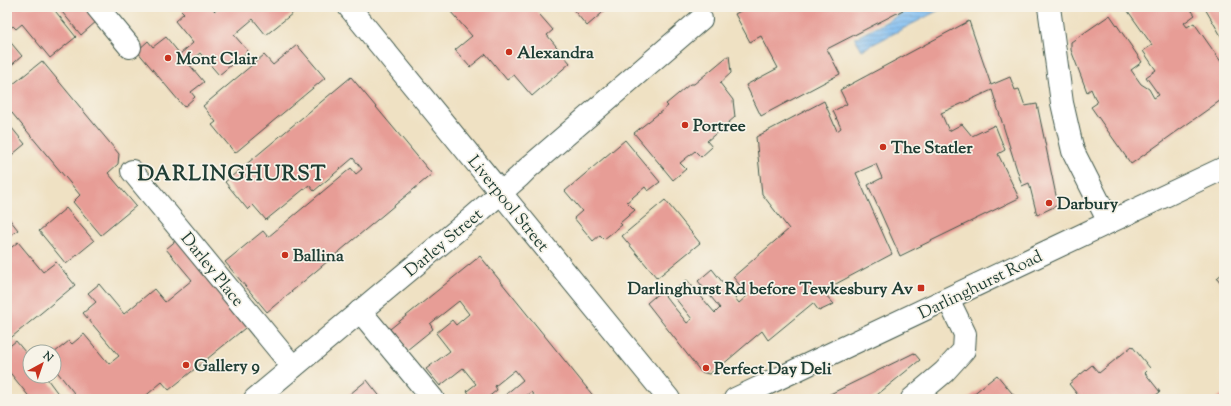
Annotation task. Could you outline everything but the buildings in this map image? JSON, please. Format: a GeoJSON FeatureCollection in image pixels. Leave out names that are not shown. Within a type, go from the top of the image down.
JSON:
{"type":"FeatureCollection","features":[{"type":"Feature","properties":{"kind":"street"},"geometry":{"type":"LineString","coordinates":[[97,7],[130,47]]}},
{"type":"Feature","properties":{"kind":"street","name":"Liverpool Street"},"geometry":{"type":"LineString","coordinates":[[349,7],[669,399]]}},
{"type":"Feature","properties":{"kind":"street"},"geometry":{"type":"LineString","coordinates":[[1049,7],[1062,103],[1073,151],[1109,222]]}},
{"type":"Feature","properties":{"kind":"street","name":"Darley Street"},"geometry":{"type":"LineString","coordinates":[[255,399],[473,217],[701,19]]}},
{"type":"Feature","properties":{"kind":"street","name":"Darlinghurst Road"},"geometry":{"type":"LineString","coordinates":[[735,399],[948,300],[1224,168]]}},
{"type":"Feature","properties":{"kind":"street","name":"Darley Place"},"geometry":{"type":"LineString","coordinates":[[132,171],[293,367]]}},
{"type":"Feature","properties":{"kind":"street"},"geometry":{"type":"LineString","coordinates":[[912,399],[944,372],[964,350],[965,334],[948,300]]}},
{"type":"Feature","properties":{"kind":"street"},"geometry":{"type":"LineString","coordinates":[[360,310],[433,399]]}},
{"type":"Feature","properties":{"kind":"water"},"geometry":{"type":"Polygon","coordinates":[[[914,7],[943,8],[862,50],[855,38],[914,7]]]}},
{"type":"Feature","properties":{"kind":"place","name":"Alexandra"},"geometry":{"type":"Point","coordinates":[509,52]}},
{"type":"Feature","properties":{"kind":"place","name":"Mont Clair"},"geometry":{"type":"Point","coordinates":[168,58]}},
{"type":"Feature","properties":{"kind":"place","name":"Portree"},"geometry":{"type":"Point","coordinates":[685,125]}},
{"type":"Feature","properties":{"kind":"place","name":"The Statler"},"geometry":{"type":"Point","coordinates":[883,147]}},
{"type":"Feature","properties":{"kind":"place","name":"Darbury"},"geometry":{"type":"Point","coordinates":[1049,203]}},
{"type":"Feature","properties":{"kind":"place","name":"Ballina"},"geometry":{"type":"Point","coordinates":[285,255]}},
{"type":"Feature","properties":{"kind":"place","name":"Darlinghurst Rd before Tewkesbury Av"},"geometry":{"type":"Point","coordinates":[921,288]}},
{"type":"Feature","properties":{"kind":"place","name":"Gallery 9"},"geometry":{"type":"Point","coordinates":[186,365]}},
{"type":"Feature","properties":{"kind":"place","name":"Perfect Day Deli"},"geometry":{"type":"Point","coordinates":[706,368]}},
{"type":"Feature","properties":{"kind":"district","name":"DARLINGHURST"},"geometry":{"type":"Point","coordinates":[232,173]}}]}
